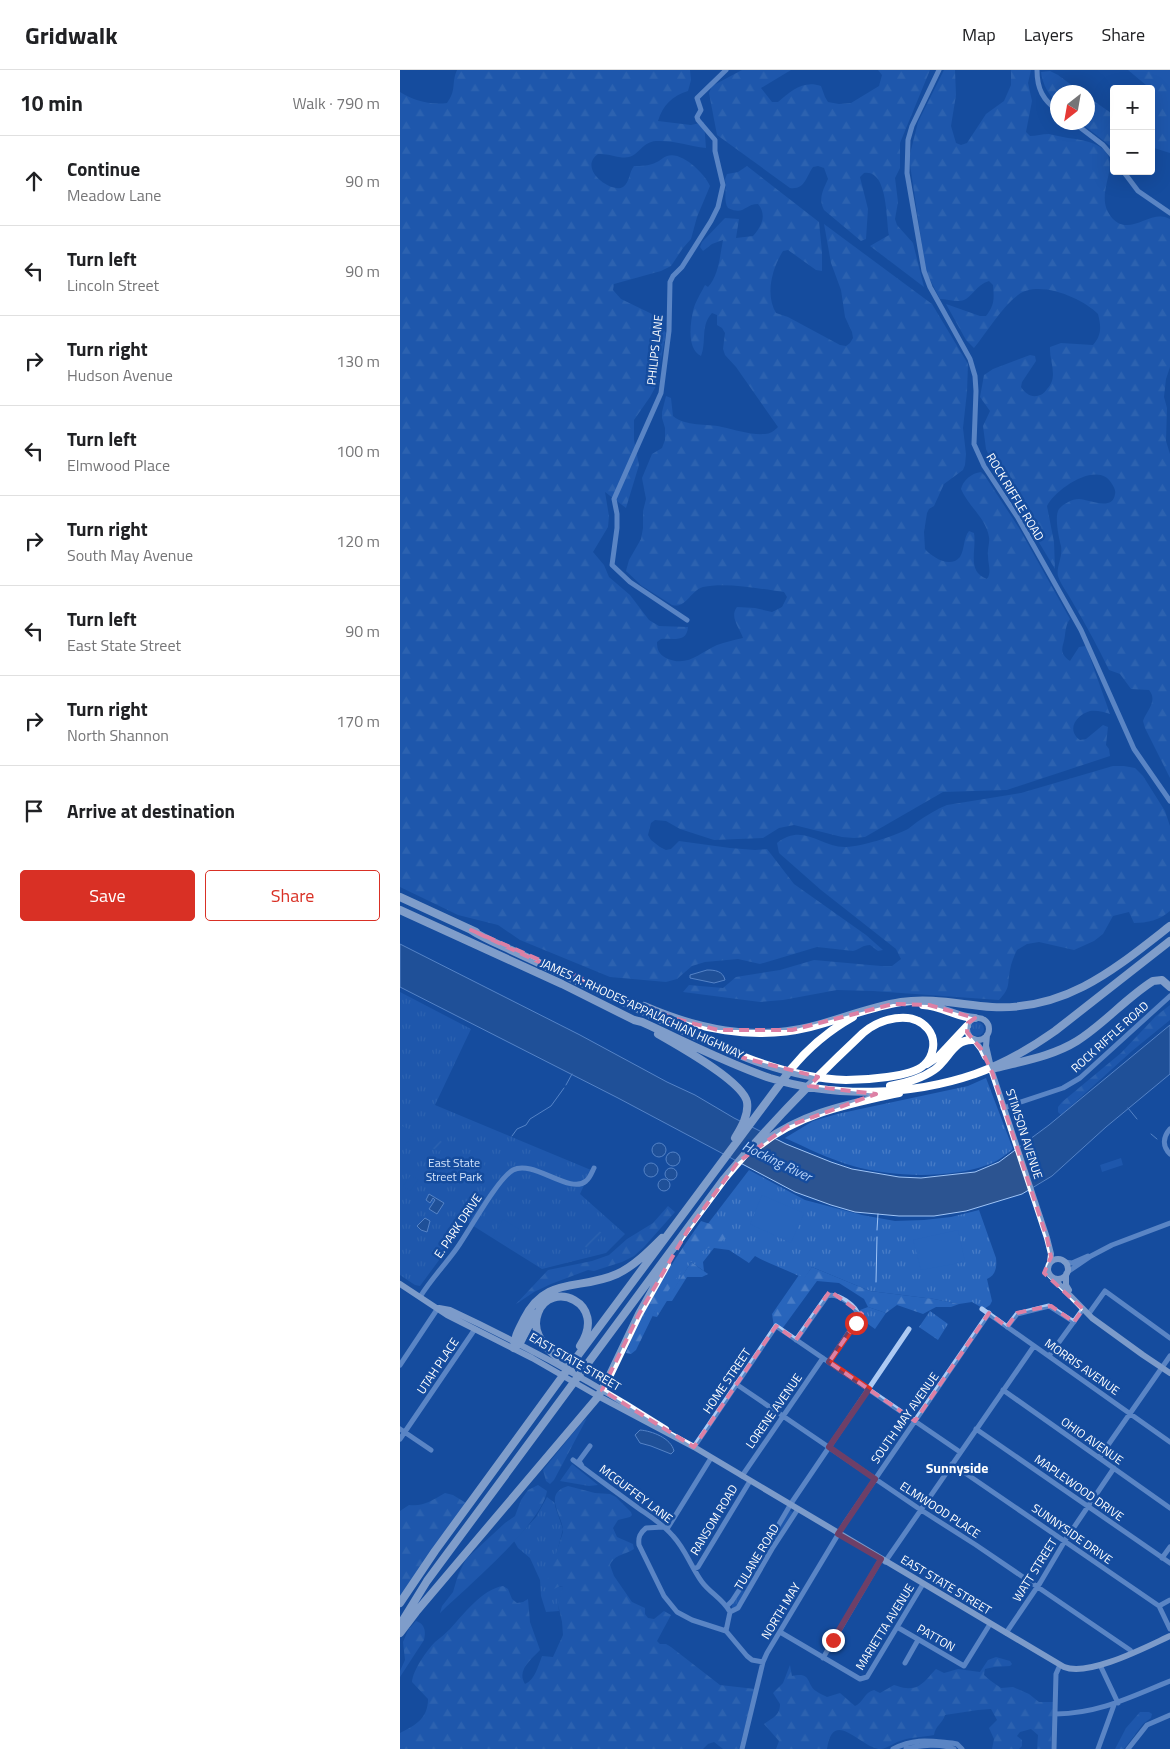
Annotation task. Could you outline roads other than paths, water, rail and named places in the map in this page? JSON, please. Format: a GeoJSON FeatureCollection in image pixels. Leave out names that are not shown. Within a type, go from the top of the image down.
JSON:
{"type":"FeatureCollection","features":[{"type":"Feature","properties":{"kind":"highway","name":"JAMES A. RHODES APPALACHIAN HIGHWAY"},"geometry":{"type":"LineString","coordinates":[[400,897],[661,1014],[712,1029],[761,1033],[810,1027],[871,1009],[912,1001],[1010,1007],[1045,1002],[1069,994],[1096,981],[1118,967],[1170,926]]}},
{"type":"Feature","properties":{"kind":"highway","name":"JAMES A. RHODES APPALACHIAN HIGHWAY"},"geometry":{"type":"LineString","coordinates":[[400,910],[562,984],[634,1020],[746,1069],[772,1078],[824,1089],[864,1092],[925,1087],[1004,1064],[1055,1031],[1170,941]]}},
{"type":"Feature","properties":{"kind":"highway"},"geometry":{"type":"LineString","coordinates":[[471,930],[714,1045],[761,1064],[806,1075],[847,1080],[876,1079],[914,1071],[939,1056],[967,1026]]}},
{"type":"Feature","properties":{"kind":"highway"},"geometry":{"type":"LineString","coordinates":[[1004,1064],[1059,1050],[1069,1045],[1088,1033],[1153,981],[1162,980],[1170,987]]}},
{"type":"Feature","properties":{"kind":"highway"},"geometry":{"type":"LineString","coordinates":[[893,1004],[929,1005],[965,1017],[975,1018]]}},
{"type":"Feature","properties":{"kind":"highway"},"geometry":{"type":"LineString","coordinates":[[400,1603],[559,1381],[802,1056],[815,1042],[836,1027],[871,1009]]}},
{"type":"Feature","properties":{"kind":"highway"},"geometry":{"type":"LineString","coordinates":[[400,1625],[427,1581],[724,1179],[797,1098],[870,1028],[889,1020],[904,1018],[920,1022],[928,1028],[932,1037],[933,1050],[924,1065]]}},
{"type":"Feature","properties":{"kind":"highway"},"geometry":{"type":"LineString","coordinates":[[634,1020],[681,1048],[735,1084],[745,1096],[747,1106],[742,1126],[715,1171]]}},
{"type":"Feature","properties":{"kind":"highway"},"geometry":{"type":"LineString","coordinates":[[864,1092],[920,1078],[941,1065],[959,1043],[965,1040],[973,1040]]}},
{"type":"Feature","properties":{"kind":"highway"},"geometry":{"type":"LineString","coordinates":[[738,1162],[788,1126],[834,1108],[925,1087]]}},
{"type":"Feature","properties":{"kind":"highway"},"geometry":{"type":"LineString","coordinates":[[516,1344],[527,1312],[539,1297],[554,1289],[596,1280],[626,1269],[676,1224]]}},
{"type":"Feature","properties":{"kind":"highway"},"geometry":{"type":"LineString","coordinates":[[400,1633],[600,1393],[659,1277],[688,1229]]}},
{"type":"Feature","properties":{"kind":"highway"},"geometry":{"type":"LineString","coordinates":[[516,1344],[532,1318],[550,1300],[562,1297],[579,1303],[587,1313],[588,1332],[576,1352],[572,1364]]}},
{"type":"Feature","properties":{"kind":"highway"},"geometry":{"type":"LineString","coordinates":[[540,1308],[535,1321],[539,1337],[549,1350],[574,1373]]}},
{"type":"Feature","properties":{"kind":"main road"},"geometry":{"type":"LineString","coordinates":[[973,1040],[982,1040],[987,1035],[989,1029],[987,1023],[982,1019],[975,1018],[970,1021],[967,1026],[967,1034],[973,1040],[982,1049],[992,1072]]}},
{"type":"Feature","properties":{"kind":"main road","name":"STIMSON AVENUE"},"geometry":{"type":"LineString","coordinates":[[987,1035],[986,1046],[992,1072],[1047,1238],[1051,1254],[1050,1263]]}},
{"type":"Feature","properties":{"kind":"main road","name":"STIMSON AVENUE"},"geometry":{"type":"LineString","coordinates":[[1047,1238],[1064,1262]]}},
{"type":"Feature","properties":{"kind":"main road"},"geometry":{"type":"LineString","coordinates":[[1150,1359],[1145,1353],[1090,1312],[1068,1288],[1065,1283],[1067,1268],[1064,1262],[1056,1260],[1050,1263],[1048,1271],[1053,1278],[1083,1309],[1114,1334],[1170,1373]]}},
{"type":"Feature","properties":{"kind":"main road"},"geometry":{"type":"LineString","coordinates":[[1053,1278],[1060,1279],[1066,1274]]}},
{"type":"Feature","properties":{"kind":"main road","name":"EAST STATE STREET"},"geometry":{"type":"LineString","coordinates":[[401,1286],[447,1315],[475,1329],[516,1344],[750,1480],[1060,1665],[1077,1670],[1100,1665],[1170,1636]]}},
{"type":"Feature","properties":{"kind":"main road","name":"EAST STATE STREET"},"geometry":{"type":"LineString","coordinates":[[438,1308],[450,1310],[574,1373],[600,1393]]}},
{"type":"Feature","properties":{"kind":"street","name":"PHILIPS LANE"},"geometry":{"type":"LineString","coordinates":[[687,620],[630,582],[612,565],[617,528],[614,499],[661,393],[669,331],[670,282],[672,276],[682,267],[718,207],[723,185],[715,151],[715,140],[698,120],[697,117],[701,110],[697,98],[726,70]]}},
{"type":"Feature","properties":{"kind":"street","name":"ROCK RIFFLE ROAD"},"geometry":{"type":"LineString","coordinates":[[939,70],[912,126],[907,148],[906,173],[924,270],[936,299],[970,359],[975,376],[974,444],[984,466],[1018,518],[1082,630],[1133,748],[1170,801]]}},
{"type":"Feature","properties":{"kind":"street"},"geometry":{"type":"LineString","coordinates":[[1037,70],[1040,93],[1050,103]]}},
{"type":"Feature","properties":{"kind":"street"},"geometry":{"type":"LineString","coordinates":[[1083,130],[1110,154]]}},
{"type":"Feature","properties":{"kind":"street"},"geometry":{"type":"LineString","coordinates":[[1126,175],[1138,191],[1170,213]]}},
{"type":"Feature","properties":{"kind":"street","name":"ROCK RIFFLE ROAD"},"geometry":{"type":"LineString","coordinates":[[1004,1108],[1063,1088],[1080,1078],[1170,996]]}},
{"type":"Feature","properties":{"kind":"street"},"geometry":{"type":"LineString","coordinates":[[1170,1129],[1165,1136],[1164,1142],[1165,1148],[1170,1154]]}},
{"type":"Feature","properties":{"kind":"street","name":"E. PARK DRIVE"},"geometry":{"type":"LineString","coordinates":[[420,1297],[457,1248],[501,1180],[511,1171],[520,1168],[530,1169],[567,1182],[580,1184],[588,1180],[594,1168]]}},
{"type":"Feature","properties":{"kind":"street"},"geometry":{"type":"LineString","coordinates":[[1064,1262],[1072,1262],[1091,1256],[1127,1238],[1170,1223]]}},
{"type":"Feature","properties":{"kind":"street"},"geometry":{"type":"LineString","coordinates":[[1066,1274],[1091,1256]]}},
{"type":"Feature","properties":{"kind":"street"},"geometry":{"type":"LineString","coordinates":[[1090,1312],[1105,1291],[1170,1338]]}},
{"type":"Feature","properties":{"kind":"street"},"geometry":{"type":"LineString","coordinates":[[829,1362],[859,1316],[856,1309],[831,1294],[827,1296],[796,1340],[960,1452]]}},
{"type":"Feature","properties":{"kind":"street"},"geometry":{"type":"LineString","coordinates":[[1007,1327],[1017,1314],[1049,1306],[1074,1322]]}},
{"type":"Feature","properties":{"kind":"street"},"geometry":{"type":"LineString","coordinates":[[400,1364],[438,1308]]}},
{"type":"Feature","properties":{"kind":"street","name":"MORRIS AVENUE"},"geometry":{"type":"LineString","coordinates":[[982,1309],[1170,1442]]}},
{"type":"Feature","properties":{"kind":"street"},"geometry":{"type":"LineString","coordinates":[[1049,1356],[1083,1309]]}},
{"type":"Feature","properties":{"kind":"street","name":"SOUTH MAY AVENUE"},"geometry":{"type":"LineString","coordinates":[[838,1534],[988,1314]]}},
{"type":"Feature","properties":{"kind":"street","name":"HOME STREET"},"geometry":{"type":"LineString","coordinates":[[694,1447],[776,1326],[796,1340]]}},
{"type":"Feature","properties":{"kind":"street","name":"UTAH PLACE"},"geometry":{"type":"LineString","coordinates":[[400,1439],[402,1431],[475,1329]]}},
{"type":"Feature","properties":{"kind":"street","name":"TULANE ROAD"},"geometry":{"type":"LineString","coordinates":[[727,1606],[749,1575],[790,1505],[909,1329]]}},
{"type":"Feature","properties":{"kind":"street"},"geometry":{"type":"LineString","coordinates":[[780,1632],[823,1658],[883,1561],[921,1510],[1034,1346]]}},
{"type":"Feature","properties":{"kind":"street"},"geometry":{"type":"LineString","coordinates":[[1100,1458],[1170,1356]]}},
{"type":"Feature","properties":{"kind":"street","name":"LORENE AVENUE"},"geometry":{"type":"LineString","coordinates":[[742,1476],[824,1358]]}},
{"type":"Feature","properties":{"kind":"street","name":"ELMWOOD PLACE"},"geometry":{"type":"LineString","coordinates":[[736,1384],[921,1510],[1038,1586],[1132,1653]]}},
{"type":"Feature","properties":{"kind":"street","name":"OHIO AVENUE"},"geometry":{"type":"LineString","coordinates":[[1003,1390],[1170,1508]]}},
{"type":"Feature","properties":{"kind":"street","name":"MAPLEWOOD DRIVE"},"geometry":{"type":"LineString","coordinates":[[976,1429],[1170,1563]]}},
{"type":"Feature","properties":{"kind":"street"},"geometry":{"type":"LineString","coordinates":[[402,1431],[431,1450]]}},
{"type":"Feature","properties":{"kind":"street","name":"MCGUFFEY LANE"},"geometry":{"type":"LineString","coordinates":[[590,1446],[579,1461],[582,1467],[660,1523],[684,1549],[703,1584],[727,1606]]}},
{"type":"Feature","properties":{"kind":"street"},"geometry":{"type":"LineString","coordinates":[[711,1458],[665,1528],[646,1528],[640,1534],[639,1545],[664,1596],[677,1612],[685,1617],[726,1631],[747,1656],[752,1660],[763,1662]]}},
{"type":"Feature","properties":{"kind":"street"},"geometry":{"type":"LineString","coordinates":[[573,1460],[582,1467]]}},
{"type":"Feature","properties":{"kind":"street","name":"SUNNYSIDE DRIVE"},"geometry":{"type":"LineString","coordinates":[[952,1464],[1159,1606],[1170,1629]]}},
{"type":"Feature","properties":{"kind":"street","name":"WATT STREET"},"geometry":{"type":"LineString","coordinates":[[1006,1633],[1114,1468]]}},
{"type":"Feature","properties":{"kind":"street","name":"RANSOM ROAD"},"geometry":{"type":"LineString","coordinates":[[694,1570],[701,1562],[750,1480]]}},
{"type":"Feature","properties":{"kind":"street","name":"TULANE ROAD"},"geometry":{"type":"LineString","coordinates":[[730,1612],[737,1609],[798,1509]]}},
{"type":"Feature","properties":{"kind":"street","name":"NORTH MAY"},"geometry":{"type":"LineString","coordinates":[[742,1749],[763,1662],[838,1534]]}},
{"type":"Feature","properties":{"kind":"street"},"geometry":{"type":"LineString","coordinates":[[1162,1558],[1170,1547]]}},
{"type":"Feature","properties":{"kind":"street","name":"MARIETTA AVENUE"},"geometry":{"type":"LineString","coordinates":[[823,1658],[860,1679],[867,1677],[923,1584]]}},
{"type":"Feature","properties":{"kind":"street"},"geometry":{"type":"LineString","coordinates":[[1159,1606],[1170,1600]]}},
{"type":"Feature","properties":{"kind":"street"},"geometry":{"type":"LineString","coordinates":[[726,1631],[730,1612],[727,1606]]}},
{"type":"Feature","properties":{"kind":"street","name":"PATTON"},"geometry":{"type":"LineString","coordinates":[[897,1627],[964,1666],[990,1624]]}},
{"type":"Feature","properties":{"kind":"street"},"geometry":{"type":"LineString","coordinates":[[905,1663],[918,1640]]}},
{"type":"Feature","properties":{"kind":"street"},"geometry":{"type":"LineString","coordinates":[[1054,1749],[1056,1677],[1060,1665]]}},
{"type":"Feature","properties":{"kind":"street"},"geometry":{"type":"LineString","coordinates":[[1098,1749],[1116,1704],[1100,1665]]}},
{"type":"Feature","properties":{"kind":"street"},"geometry":{"type":"LineString","coordinates":[[1056,1714],[1092,1710],[1116,1704],[1170,1681]]}},
{"type":"Feature","properties":{"kind":"street"},"geometry":{"type":"LineString","coordinates":[[1128,1749],[1146,1726],[1170,1715]]}},
{"type":"Feature","properties":{"kind":"street"},"geometry":{"type":"LineString","coordinates":[[893,1749],[916,1741],[930,1740],[957,1744],[962,1749]]}},
{"type":"Feature","properties":{"kind":"street"},"geometry":{"type":"LineString","coordinates":[[906,1749],[918,1746],[954,1749]]}},
{"type":"Feature","properties":{"kind":"water","name":"Hocking River"},"geometry":{"type":"Polygon","coordinates":[[[400,944],[580,1035],[786,1144],[852,1169],[899,1177],[921,1178],[975,1172],[999,1162],[1049,1125],[1170,1025],[1170,1074],[1106,1127],[1052,1176],[1022,1194],[966,1211],[934,1216],[899,1216],[855,1212],[795,1192],[618,1098],[400,987],[400,944]]]}},
{"type":"Feature","properties":{"kind":"water"},"geometry":{"type":"Polygon","coordinates":[[[707,970],[721,973],[725,980],[714,983],[690,978],[690,975],[707,970]]]}},
{"type":"Feature","properties":{"kind":"water"},"geometry":{"type":"Polygon","coordinates":[[[659,1143],[664,1145],[666,1150],[664,1155],[659,1157],[654,1155],[652,1150],[654,1145],[659,1143]]]}},
{"type":"Feature","properties":{"kind":"water"},"geometry":{"type":"Polygon","coordinates":[[[673,1152],[678,1154],[680,1159],[678,1164],[673,1166],[668,1164],[666,1159],[668,1154],[673,1152]]]}},
{"type":"Feature","properties":{"kind":"water"},"geometry":{"type":"Polygon","coordinates":[[[648,1163],[654,1163],[658,1170],[654,1177],[648,1177],[644,1173],[644,1167],[648,1163]]]}},
{"type":"Feature","properties":{"kind":"water"},"geometry":{"type":"Polygon","coordinates":[[[671,1168],[677,1174],[671,1180],[665,1174],[671,1168]]]}},
{"type":"Feature","properties":{"kind":"water"},"geometry":{"type":"Polygon","coordinates":[[[662,1179],[666,1179],[670,1185],[666,1191],[662,1191],[658,1187],[658,1183],[662,1179]]]}},
{"type":"Feature","properties":{"kind":"water"},"geometry":{"type":"Polygon","coordinates":[[[429,1194],[444,1203],[437,1214],[429,1209],[435,1200],[433,1198],[430,1203],[426,1200],[429,1194]]]}},
{"type":"Feature","properties":{"kind":"water"},"geometry":{"type":"Polygon","coordinates":[[[425,1218],[430,1221],[427,1232],[417,1226],[425,1218]]]}},
{"type":"Feature","properties":{"kind":"water"},"geometry":{"type":"Polygon","coordinates":[[[640,1430],[650,1432],[665,1439],[674,1451],[671,1454],[640,1443],[635,1435],[640,1430]]]}},
{"type":"Feature","properties":{"kind":"waterway"},"geometry":{"type":"LineString","coordinates":[[566,1085],[572,1074]]}},
{"type":"Feature","properties":{"kind":"waterway"},"geometry":{"type":"LineString","coordinates":[[512,1136],[517,1129],[526,1125],[530,1119],[551,1106],[564,1088]]}},
{"type":"Feature","properties":{"kind":"waterway"},"geometry":{"type":"LineString","coordinates":[[1128,1108],[1137,1119]]}},
{"type":"Feature","properties":{"kind":"waterway"},"geometry":{"type":"LineString","coordinates":[[1151,1134],[1157,1139]]}},
{"type":"Feature","properties":{"kind":"waterway"},"geometry":{"type":"LineString","coordinates":[[877,1230],[878,1214]]}},
{"type":"Feature","properties":{"kind":"waterway"},"geometry":{"type":"LineString","coordinates":[[876,1282],[877,1237]]}},
{"type":"Feature","properties":{"kind":"district","name":"Sunnyside"},"geometry":{"type":"Point","coordinates":[957,1468]}},
{"type":"Feature","properties":{"kind":"park label","name":"East State Street Park"},"geometry":{"type":"Point","coordinates":[454,1170]}}]}
